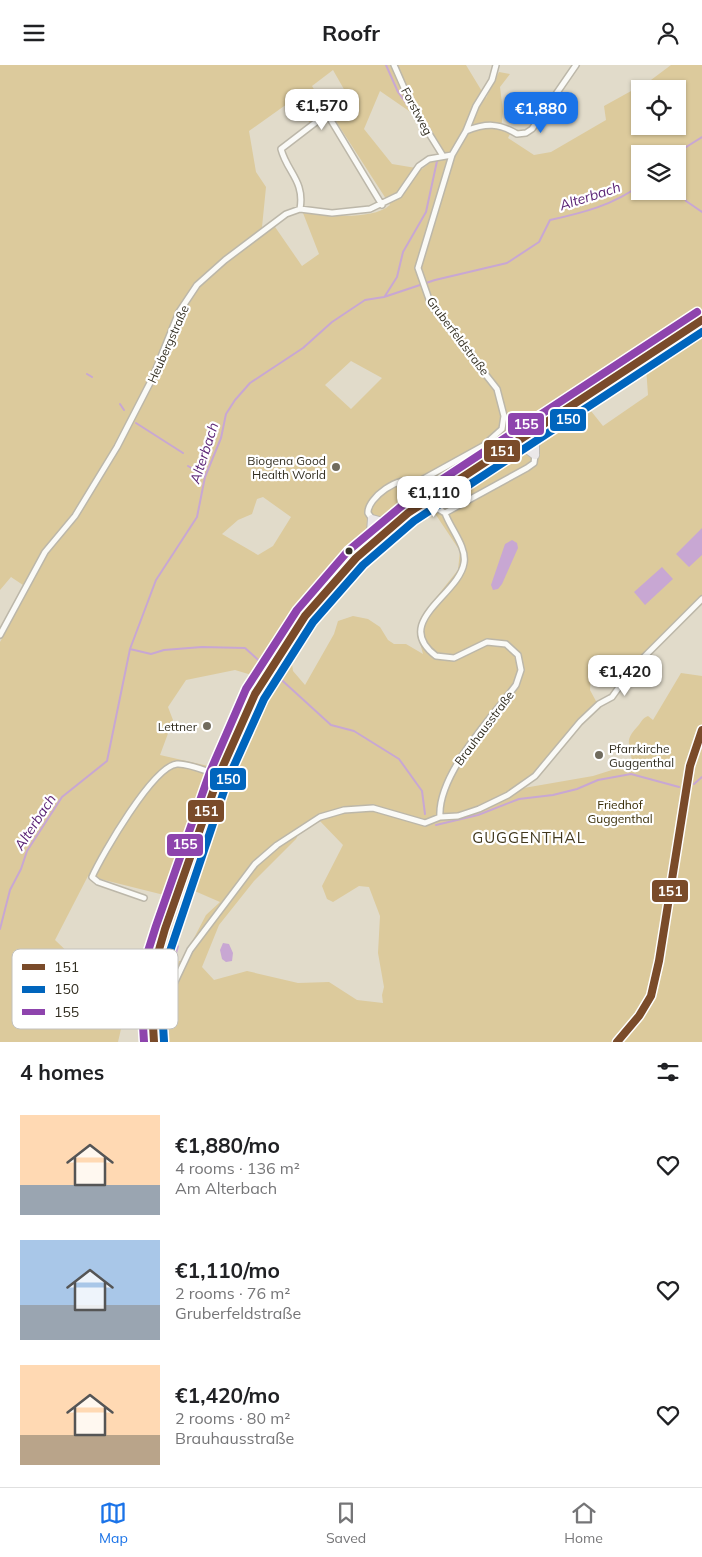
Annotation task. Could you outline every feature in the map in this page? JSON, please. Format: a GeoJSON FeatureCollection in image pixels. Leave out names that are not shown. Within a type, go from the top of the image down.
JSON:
{"type":"FeatureCollection","features":[{"type":"Feature","properties":{"kind":"main road"},"geometry":{"type":"LineString","coordinates":[[159,949],[219,775],[238,728],[274,661],[313,606],[370,545],[424,501],[702,320]]}},
{"type":"Feature","properties":{"kind":"main road"},"geometry":{"type":"LineString","coordinates":[[535,455],[535,439],[539,427]]}},
{"type":"Feature","properties":{"kind":"main road"},"geometry":{"type":"LineString","coordinates":[[510,446],[527,449],[535,455]]}},
{"type":"Feature","properties":{"kind":"main road"},"geometry":{"type":"LineString","coordinates":[[370,545],[372,519],[383,522],[401,518]]}},
{"type":"Feature","properties":{"kind":"main road"},"geometry":{"type":"LineString","coordinates":[[617,1042],[639,1017],[651,996],[659,961],[690,767],[702,730]]}},
{"type":"Feature","properties":{"kind":"main road"},"geometry":{"type":"LineString","coordinates":[[154,1029],[154,1042]]}},
{"type":"Feature","properties":{"kind":"street","name":"Forstweg"},"geometry":{"type":"LineString","coordinates":[[394,65],[412,106],[443,156]]}},
{"type":"Feature","properties":{"kind":"street","name":"Gruberfeldstraße"},"geometry":{"type":"LineString","coordinates":[[372,519],[368,509],[387,488],[402,481],[416,483],[483,446],[502,429],[504,416],[497,389],[432,305],[426,294],[418,268],[452,155],[466,131],[476,106],[492,80],[496,65]]}},
{"type":"Feature","properties":{"kind":"street"},"geometry":{"type":"LineString","coordinates":[[466,131],[481,125],[490,124],[505,127],[517,134],[526,133],[532,129],[576,65]]}},
{"type":"Feature","properties":{"kind":"street"},"geometry":{"type":"LineString","coordinates":[[382,205],[329,117],[324,116],[281,149],[293,170],[302,197],[300,209],[332,213],[370,209],[382,205],[398,195],[419,166],[429,159],[452,155]]}},
{"type":"Feature","properties":{"kind":"street","name":"Heubergstraße"},"geometry":{"type":"LineString","coordinates":[[0,635],[45,551],[76,516],[117,447],[152,379],[179,312],[197,285],[225,260],[286,213],[300,209]]}},
{"type":"Feature","properties":{"kind":"street"},"geometry":{"type":"LineString","coordinates":[[416,483],[434,505],[445,513],[527,468],[534,463],[535,455]]}},
{"type":"Feature","properties":{"kind":"street","name":"Brauhausstraße"},"geometry":{"type":"LineString","coordinates":[[440,817],[440,809],[451,771],[516,685],[521,670],[518,655],[506,644],[487,642],[454,658],[436,656],[423,642],[421,631],[426,615],[451,586],[464,563],[464,551],[445,513]]}},
{"type":"Feature","properties":{"kind":"street"},"geometry":{"type":"LineString","coordinates":[[178,975],[190,949],[255,864],[277,845],[320,817],[344,810],[373,808],[425,823],[440,817],[458,816],[479,809],[508,795],[535,776],[580,722],[599,704],[612,697],[632,669],[702,599]]}},
{"type":"Feature","properties":{"kind":"street"},"geometry":{"type":"LineString","coordinates":[[144,898],[98,882],[92,877],[115,834],[142,795],[170,766],[178,764],[219,775]]}},
{"type":"Feature","properties":{"kind":"green space","name":"Friedhof Guggenthal"},"geometry":{"type":"Polygon","coordinates":[[[0,65],[466,65],[486,98],[499,72],[510,74],[500,87],[503,111],[501,129],[510,134],[508,138],[534,155],[551,152],[606,120],[604,106],[631,91],[631,135],[686,135],[686,80],[651,80],[671,65],[702,65],[702,597],[633,665],[609,659],[598,664],[591,676],[590,690],[597,703],[518,789],[593,776],[631,764],[630,737],[644,718],[648,716],[653,720],[681,673],[702,676],[702,1042],[160,1042],[160,1029],[178,1029],[179,961],[182,961],[206,915],[220,902],[190,889],[187,880],[168,896],[88,876],[55,940],[64,949],[12,949],[12,1029],[121,1029],[118,1042],[0,1042],[0,642],[29,589],[11,577],[0,590],[0,65]],[[333,70],[312,86],[325,108],[324,115],[311,125],[294,99],[249,131],[256,172],[266,187],[262,227],[273,224],[302,266],[319,254],[303,213],[336,216],[360,215],[382,210],[390,205],[330,112],[349,98],[333,70]],[[380,91],[364,129],[392,164],[422,169],[443,153],[420,115],[409,111],[380,91]],[[351,361],[325,385],[351,409],[382,378],[351,361]],[[646,367],[617,369],[584,391],[587,406],[603,426],[648,395],[646,367]],[[263,497],[257,499],[252,514],[238,520],[222,534],[258,555],[273,546],[291,517],[263,497]],[[430,506],[399,527],[338,591],[305,602],[274,647],[292,664],[293,671],[305,685],[334,634],[338,621],[353,616],[368,619],[380,627],[388,640],[394,644],[406,644],[423,654],[417,632],[426,610],[458,570],[460,551],[430,506]],[[235,670],[186,680],[168,707],[173,720],[160,755],[217,768],[255,676],[235,670]],[[318,819],[301,829],[296,839],[254,881],[219,925],[202,967],[214,980],[247,971],[298,983],[329,982],[357,1000],[383,1003],[384,987],[378,953],[380,916],[369,887],[359,886],[333,902],[327,899],[322,886],[343,845],[318,819]]]}},
{"type":"Feature","properties":{"kind":"shaded area"},"geometry":{"type":"Polygon","coordinates":[[[702,528],[702,555],[689,567],[676,554],[702,528]]]}},
{"type":"Feature","properties":{"kind":"shaded area"},"geometry":{"type":"Polygon","coordinates":[[[512,540],[517,543],[518,548],[502,584],[498,589],[493,590],[491,585],[505,544],[512,540]]]}},
{"type":"Feature","properties":{"kind":"shaded area"},"geometry":{"type":"Polygon","coordinates":[[[662,567],[673,579],[645,605],[634,592],[662,567]]]}},
{"type":"Feature","properties":{"kind":"shaded area"},"geometry":{"type":"Polygon","coordinates":[[[176,943],[179,946],[178,950],[170,949],[176,943]]]}},
{"type":"Feature","properties":{"kind":"shaded area"},"geometry":{"type":"Polygon","coordinates":[[[223,943],[229,944],[233,953],[232,961],[226,962],[222,959],[220,950],[223,943]]]}},
{"type":"Feature","properties":{"kind":"waterway"},"geometry":{"type":"LineString","coordinates":[[386,65],[398,92],[415,115]]}},
{"type":"Feature","properties":{"kind":"waterway","name":"Alterbach"},"geometry":{"type":"LineString","coordinates":[[686,147],[702,137]]}},
{"type":"Feature","properties":{"kind":"waterway"},"geometry":{"type":"LineString","coordinates":[[385,296],[397,277],[403,252],[426,212],[437,161]]}},
{"type":"Feature","properties":{"kind":"waterway","name":"Alterbach"},"geometry":{"type":"LineString","coordinates":[[0,929],[10,890],[21,869],[27,851],[62,797],[107,761],[130,649],[156,580],[197,517],[205,477],[221,438],[226,414],[235,400],[250,383],[303,348],[332,322],[365,300],[384,297],[435,280],[507,263],[539,242],[550,220],[609,203],[631,191]]}},
{"type":"Feature","properties":{"kind":"waterway"},"geometry":{"type":"LineString","coordinates":[[686,200],[702,212]]}},
{"type":"Feature","properties":{"kind":"waterway"},"geometry":{"type":"LineString","coordinates":[[87,374],[92,377]]}},
{"type":"Feature","properties":{"kind":"waterway"},"geometry":{"type":"LineString","coordinates":[[120,404],[124,410]]}},
{"type":"Feature","properties":{"kind":"waterway"},"geometry":{"type":"LineString","coordinates":[[136,423],[183,453]]}},
{"type":"Feature","properties":{"kind":"waterway"},"geometry":{"type":"LineString","coordinates":[[188,466],[205,476]]}},
{"type":"Feature","properties":{"kind":"waterway"},"geometry":{"type":"LineString","coordinates":[[130,649],[151,654],[164,650],[202,647],[245,648],[265,666]]}},
{"type":"Feature","properties":{"kind":"waterway"},"geometry":{"type":"LineString","coordinates":[[274,673],[331,725],[354,731],[399,759],[422,791],[425,814]]}},
{"type":"Feature","properties":{"kind":"waterway"},"geometry":{"type":"LineString","coordinates":[[436,825],[478,815],[519,799],[553,795],[577,789],[598,780],[631,774],[679,787]]}},
{"type":"Feature","properties":{"kind":"waterway"},"geometry":{"type":"LineString","coordinates":[[694,784],[702,777]]}},
{"type":"Feature","properties":{"kind":"transit line","name":"155"},"geometry":{"type":"LineString","coordinates":[[149,949],[210,772],[246,689],[297,610],[348,551],[403,505],[697,312]]}},
{"type":"Feature","properties":{"kind":"transit line","name":"151"},"geometry":{"type":"LineString","coordinates":[[159,949],[219,775],[255,694],[305,616],[356,558],[408,513],[702,320]]}},
{"type":"Feature","properties":{"kind":"transit line","name":"150"},"geometry":{"type":"LineString","coordinates":[[171,949],[228,779],[264,699],[313,622],[363,565],[414,521],[702,332]]}},
{"type":"Feature","properties":{"kind":"transit line","name":"151"},"geometry":{"type":"LineString","coordinates":[[617,1042],[639,1016],[651,996],[659,961],[690,766],[702,730]]}},
{"type":"Feature","properties":{"kind":"transit line","name":"155"},"geometry":{"type":"LineString","coordinates":[[143,1029],[144,1042]]}},
{"type":"Feature","properties":{"kind":"transit line","name":"151"},"geometry":{"type":"LineString","coordinates":[[153,1029],[154,1042]]}},
{"type":"Feature","properties":{"kind":"transit line","name":"150"},"geometry":{"type":"LineString","coordinates":[[163,1029],[164,1041]]}},
{"type":"Feature","properties":{"kind":"place","name":"Biogena Good Health World"},"geometry":{"type":"Point","coordinates":[336,467]}},
{"type":"Feature","properties":{"kind":"place","name":"Lettner"},"geometry":{"type":"Point","coordinates":[207,726]}},
{"type":"Feature","properties":{"kind":"place","name":"Pfarrkirche Guggenthal"},"geometry":{"type":"Point","coordinates":[599,755]}},
{"type":"Feature","properties":{"kind":"district","name":"GUGGENTHAL"},"geometry":{"type":"Point","coordinates":[529,837]}}]}
